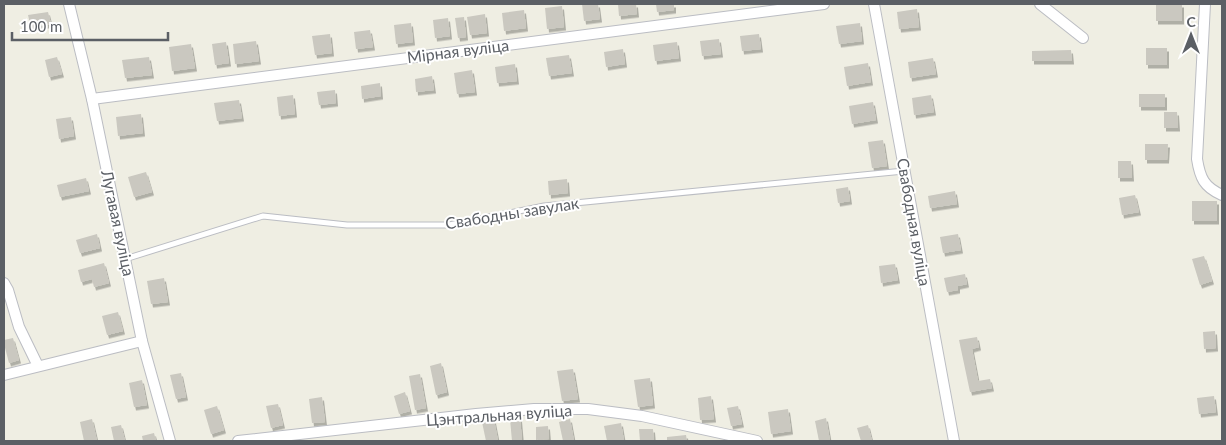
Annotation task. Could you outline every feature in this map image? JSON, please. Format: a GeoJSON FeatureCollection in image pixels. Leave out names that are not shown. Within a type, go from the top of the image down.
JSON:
{"type":"FeatureCollection","features":[{"type":"Feature","properties":{"kind":"street","name":"Лугавая вуліца"},"geometry":{"type":"LineString","coordinates":[[69,4],[92,99],[142,341],[170,441]]}},
{"type":"Feature","properties":{"kind":"street","name":"Мірная вуліца"},"geometry":{"type":"LineString","coordinates":[[92,99],[824,4]]}},
{"type":"Feature","properties":{"kind":"street","name":"Свабодная вуліца"},"geometry":{"type":"LineString","coordinates":[[874,4],[954,441]]}},
{"type":"Feature","properties":{"kind":"street"},"geometry":{"type":"LineString","coordinates":[[1040,4],[1083,38]]}},
{"type":"Feature","properties":{"kind":"street"},"geometry":{"type":"LineString","coordinates":[[1205,4],[1197,159],[1199,173],[1205,184],[1214,192],[1222,195]]}},
{"type":"Feature","properties":{"kind":"street"},"geometry":{"type":"LineString","coordinates":[[4,283],[8,290],[19,327],[38,366]]}},
{"type":"Feature","properties":{"kind":"street"},"geometry":{"type":"LineString","coordinates":[[4,375],[142,341]]}},
{"type":"Feature","properties":{"kind":"street","name":"Цэнтральная вуліца"},"geometry":{"type":"LineString","coordinates":[[238,441],[534,409],[588,409],[642,416],[757,441]]}},
{"type":"Feature","properties":{"kind":"lane","name":"Свабодны завулак"},"geometry":{"type":"LineString","coordinates":[[125,259],[263,216],[347,225],[449,225],[544,206],[905,171]]}},
{"type":"Feature","properties":{"kind":"building"},"geometry":{"type":"Polygon","coordinates":[[[582,4],[598,4],[600,19],[584,21],[582,4]]]}},
{"type":"Feature","properties":{"kind":"building"},"geometry":{"type":"Polygon","coordinates":[[[618,4],[636,4],[637,14],[619,16],[618,4]]]}},
{"type":"Feature","properties":{"kind":"building"},"geometry":{"type":"Polygon","coordinates":[[[656,4],[674,4],[674,10],[657,12],[656,4]]]}},
{"type":"Feature","properties":{"kind":"building"},"geometry":{"type":"Polygon","coordinates":[[[1156,4],[1182,4],[1182,21],[1156,21],[1156,4]]]}},
{"type":"Feature","properties":{"kind":"building"},"geometry":{"type":"Polygon","coordinates":[[[562,6],[564,27],[547,29],[545,8],[562,6]]]}},
{"type":"Feature","properties":{"kind":"building"},"geometry":{"type":"Polygon","coordinates":[[[917,9],[919,27],[899,29],[897,12],[917,9]]]}},
{"type":"Feature","properties":{"kind":"building"},"geometry":{"type":"Polygon","coordinates":[[[524,10],[526,28],[504,31],[502,13],[524,10]]]}},
{"type":"Feature","properties":{"kind":"building"},"geometry":{"type":"Polygon","coordinates":[[[48,12],[51,24],[31,28],[28,15],[48,12]]]}},
{"type":"Feature","properties":{"kind":"building"},"geometry":{"type":"Polygon","coordinates":[[[485,14],[487,33],[470,35],[467,17],[485,14]]]}},
{"type":"Feature","properties":{"kind":"building"},"geometry":{"type":"Polygon","coordinates":[[[464,17],[466,37],[458,38],[455,18],[464,17]]]}},
{"type":"Feature","properties":{"kind":"building"},"geometry":{"type":"Polygon","coordinates":[[[448,18],[450,36],[435,38],[433,20],[448,18]]]}},
{"type":"Feature","properties":{"kind":"building"},"geometry":{"type":"Polygon","coordinates":[[[411,23],[413,42],[396,44],[394,25],[411,23]]]}},
{"type":"Feature","properties":{"kind":"building"},"geometry":{"type":"Polygon","coordinates":[[[860,23],[862,41],[839,44],[836,26],[860,23]]]}},
{"type":"Feature","properties":{"kind":"building"},"geometry":{"type":"Polygon","coordinates":[[[370,30],[373,47],[356,49],[354,32],[370,30]]]}},
{"type":"Feature","properties":{"kind":"building"},"geometry":{"type":"Polygon","coordinates":[[[330,34],[332,53],[315,55],[312,36],[330,34]]]}},
{"type":"Feature","properties":{"kind":"building"},"geometry":{"type":"Polygon","coordinates":[[[759,34],[761,49],[742,51],[740,36],[759,34]]]}},
{"type":"Feature","properties":{"kind":"building"},"geometry":{"type":"Polygon","coordinates":[[[719,39],[721,54],[702,56],[700,41],[719,39]]]}},
{"type":"Feature","properties":{"kind":"building"},"geometry":{"type":"Polygon","coordinates":[[[256,41],[259,61],[235,64],[233,44],[256,41]]]}},
{"type":"Feature","properties":{"kind":"building"},"geometry":{"type":"Polygon","coordinates":[[[226,42],[229,63],[215,65],[212,44],[226,42]]]}},
{"type":"Feature","properties":{"kind":"building"},"geometry":{"type":"Polygon","coordinates":[[[677,42],[679,58],[655,61],[653,45],[677,42]]]}},
{"type":"Feature","properties":{"kind":"building"},"geometry":{"type":"Polygon","coordinates":[[[191,44],[195,68],[172,71],[169,47],[191,44]]]}},
{"type":"Feature","properties":{"kind":"building"},"geometry":{"type":"Polygon","coordinates":[[[1146,48],[1167,48],[1167,65],[1146,65],[1146,48]]]}},
{"type":"Feature","properties":{"kind":"building"},"geometry":{"type":"Polygon","coordinates":[[[623,49],[625,64],[606,67],[604,52],[623,49]]]}},
{"type":"Feature","properties":{"kind":"building"},"geometry":{"type":"Polygon","coordinates":[[[1071,50],[1072,61],[1032,61],[1032,51],[1071,50]]]}},
{"type":"Feature","properties":{"kind":"building"},"geometry":{"type":"Polygon","coordinates":[[[569,55],[572,73],[549,76],[546,58],[569,55]]]}},
{"type":"Feature","properties":{"kind":"building"},"geometry":{"type":"Polygon","coordinates":[[[57,57],[62,74],[49,77],[45,60],[57,57]]]}},
{"type":"Feature","properties":{"kind":"building"},"geometry":{"type":"Polygon","coordinates":[[[149,57],[152,75],[125,78],[122,60],[149,57]]]}},
{"type":"Feature","properties":{"kind":"building"},"geometry":{"type":"Polygon","coordinates":[[[933,58],[936,74],[910,78],[908,62],[933,58]]]}},
{"type":"Feature","properties":{"kind":"building"},"geometry":{"type":"Polygon","coordinates":[[[868,63],[871,82],[847,86],[844,67],[868,63]]]}},
{"type":"Feature","properties":{"kind":"building"},"geometry":{"type":"Polygon","coordinates":[[[515,64],[517,81],[497,83],[495,67],[515,64]]]}},
{"type":"Feature","properties":{"kind":"building"},"geometry":{"type":"Polygon","coordinates":[[[472,70],[475,92],[457,94],[454,73],[472,70]]]}},
{"type":"Feature","properties":{"kind":"building"},"geometry":{"type":"Polygon","coordinates":[[[432,76],[434,90],[416,92],[415,79],[432,76]]]}},
{"type":"Feature","properties":{"kind":"building"},"geometry":{"type":"Polygon","coordinates":[[[380,83],[381,96],[362,99],[361,86],[380,83]]]}},
{"type":"Feature","properties":{"kind":"building"},"geometry":{"type":"Polygon","coordinates":[[[335,90],[336,103],[319,105],[317,92],[335,90]]]}},
{"type":"Feature","properties":{"kind":"building"},"geometry":{"type":"Polygon","coordinates":[[[1139,94],[1165,94],[1165,107],[1139,107],[1139,94]]]}},
{"type":"Feature","properties":{"kind":"building"},"geometry":{"type":"Polygon","coordinates":[[[293,95],[295,114],[279,116],[277,97],[293,95]]]}},
{"type":"Feature","properties":{"kind":"building"},"geometry":{"type":"Polygon","coordinates":[[[931,95],[934,112],[914,115],[912,98],[931,95]]]}},
{"type":"Feature","properties":{"kind":"building"},"geometry":{"type":"Polygon","coordinates":[[[239,100],[242,118],[217,121],[214,103],[239,100]]]}},
{"type":"Feature","properties":{"kind":"building"},"geometry":{"type":"Polygon","coordinates":[[[873,102],[876,120],[852,124],[849,106],[873,102]]]}},
{"type":"Feature","properties":{"kind":"building"},"geometry":{"type":"Polygon","coordinates":[[[1164,112],[1177,112],[1178,128],[1164,128],[1164,112]]]}},
{"type":"Feature","properties":{"kind":"building"},"geometry":{"type":"Polygon","coordinates":[[[141,114],[143,133],[118,136],[116,117],[141,114]]]}},
{"type":"Feature","properties":{"kind":"building"},"geometry":{"type":"Polygon","coordinates":[[[71,117],[74,136],[59,139],[56,119],[71,117]]]}},
{"type":"Feature","properties":{"kind":"building"},"geometry":{"type":"Polygon","coordinates":[[[883,140],[887,166],[872,168],[868,142],[883,140]]]}},
{"type":"Feature","properties":{"kind":"building"},"geometry":{"type":"Polygon","coordinates":[[[1145,144],[1168,144],[1167,160],[1145,160],[1145,144]]]}},
{"type":"Feature","properties":{"kind":"building"},"geometry":{"type":"Polygon","coordinates":[[[1118,161],[1131,161],[1132,178],[1118,178],[1118,161]]]}},
{"type":"Feature","properties":{"kind":"building"},"geometry":{"type":"Polygon","coordinates":[[[146,172],[152,192],[134,197],[128,177],[146,172]]]}},
{"type":"Feature","properties":{"kind":"building"},"geometry":{"type":"Polygon","coordinates":[[[86,178],[89,191],[60,197],[57,185],[86,178]]]}},
{"type":"Feature","properties":{"kind":"building"},"geometry":{"type":"Polygon","coordinates":[[[567,179],[568,193],[549,195],[548,181],[567,179]]]}},
{"type":"Feature","properties":{"kind":"building"},"geometry":{"type":"Polygon","coordinates":[[[848,187],[850,201],[838,203],[836,189],[848,187]]]}},
{"type":"Feature","properties":{"kind":"building"},"geometry":{"type":"Polygon","coordinates":[[[955,191],[957,204],[930,208],[928,196],[955,191]]]}},
{"type":"Feature","properties":{"kind":"building"},"geometry":{"type":"Polygon","coordinates":[[[1135,195],[1139,212],[1122,215],[1119,198],[1135,195]]]}},
{"type":"Feature","properties":{"kind":"building"},"geometry":{"type":"Polygon","coordinates":[[[1192,201],[1217,201],[1217,221],[1192,221],[1192,201]]]}},
{"type":"Feature","properties":{"kind":"building"},"geometry":{"type":"Polygon","coordinates":[[[97,234],[100,248],[80,253],[76,240],[97,234]]]}},
{"type":"Feature","properties":{"kind":"building"},"geometry":{"type":"Polygon","coordinates":[[[958,234],[961,250],[943,253],[940,237],[958,234]]]}},
{"type":"Feature","properties":{"kind":"building"},"geometry":{"type":"Polygon","coordinates":[[[1204,256],[1212,281],[1200,285],[1192,259],[1204,256]]]}},
{"type":"Feature","properties":{"kind":"building"},"geometry":{"type":"Polygon","coordinates":[[[104,263],[109,283],[94,287],[92,279],[81,282],[78,270],[104,263]]]}},
{"type":"Feature","properties":{"kind":"building"},"geometry":{"type":"Polygon","coordinates":[[[895,264],[898,280],[881,283],[879,266],[895,264]]]}},
{"type":"Feature","properties":{"kind":"building"},"geometry":{"type":"Polygon","coordinates":[[[965,274],[967,284],[958,286],[958,290],[947,292],[944,278],[965,274]]]}},
{"type":"Feature","properties":{"kind":"building"},"geometry":{"type":"Polygon","coordinates":[[[164,278],[168,302],[151,304],[147,281],[164,278]]]}},
{"type":"Feature","properties":{"kind":"building"},"geometry":{"type":"Polygon","coordinates":[[[118,312],[123,331],[107,335],[102,316],[118,312]]]}},
{"type":"Feature","properties":{"kind":"building"},"geometry":{"type":"Polygon","coordinates":[[[1215,331],[1216,348],[1204,349],[1203,332],[1215,331]]]}},
{"type":"Feature","properties":{"kind":"building"},"geometry":{"type":"Polygon","coordinates":[[[977,337],[979,347],[972,349],[978,381],[990,379],[992,388],[970,392],[959,340],[977,337]]]}},
{"type":"Feature","properties":{"kind":"building"},"geometry":{"type":"Polygon","coordinates":[[[13,338],[19,360],[9,363],[4,340],[13,338]]]}},
{"type":"Feature","properties":{"kind":"building"},"geometry":{"type":"Polygon","coordinates":[[[441,363],[447,392],[436,395],[430,366],[441,363]]]}},
{"type":"Feature","properties":{"kind":"building"},"geometry":{"type":"Polygon","coordinates":[[[573,369],[578,399],[562,401],[557,371],[573,369]]]}},
{"type":"Feature","properties":{"kind":"building"},"geometry":{"type":"Polygon","coordinates":[[[181,373],[186,397],[176,399],[170,375],[181,373]]]}},
{"type":"Feature","properties":{"kind":"building"},"geometry":{"type":"Polygon","coordinates":[[[420,374],[426,408],[415,410],[409,376],[420,374]]]}},
{"type":"Feature","properties":{"kind":"building"},"geometry":{"type":"Polygon","coordinates":[[[650,378],[653,405],[638,407],[634,380],[650,378]]]}},
{"type":"Feature","properties":{"kind":"building"},"geometry":{"type":"Polygon","coordinates":[[[142,380],[147,405],[134,407],[129,383],[142,380]]]}},
{"type":"Feature","properties":{"kind":"building"},"geometry":{"type":"Polygon","coordinates":[[[405,392],[410,411],[399,414],[394,396],[405,392]]]}},
{"type":"Feature","properties":{"kind":"building"},"geometry":{"type":"Polygon","coordinates":[[[711,396],[714,419],[700,420],[698,398],[711,396]]]}},
{"type":"Feature","properties":{"kind":"building"},"geometry":{"type":"Polygon","coordinates":[[[1214,396],[1216,412],[1199,414],[1197,398],[1214,396]]]}},
{"type":"Feature","properties":{"kind":"building"},"geometry":{"type":"Polygon","coordinates":[[[322,397],[325,422],[312,423],[309,399],[322,397]]]}},
{"type":"Feature","properties":{"kind":"building"},"geometry":{"type":"Polygon","coordinates":[[[278,404],[283,425],[271,428],[266,406],[278,404]]]}},
{"type":"Feature","properties":{"kind":"building"},"geometry":{"type":"Polygon","coordinates":[[[217,406],[224,430],[211,434],[204,410],[217,406]]]}},
{"type":"Feature","properties":{"kind":"building"},"geometry":{"type":"Polygon","coordinates":[[[738,406],[742,424],[731,426],[727,408],[738,406]]]}},
{"type":"Feature","properties":{"kind":"building"},"geometry":{"type":"Polygon","coordinates":[[[788,409],[791,431],[771,434],[768,412],[788,409]]]}},
{"type":"Feature","properties":{"kind":"building"},"geometry":{"type":"Polygon","coordinates":[[[520,418],[522,441],[512,441],[510,419],[520,418]]]}},
{"type":"Feature","properties":{"kind":"building"},"geometry":{"type":"Polygon","coordinates":[[[826,418],[830,441],[819,441],[815,421],[826,418]]]}},
{"type":"Feature","properties":{"kind":"building"},"geometry":{"type":"Polygon","coordinates":[[[92,419],[97,441],[84,441],[80,422],[92,419]]]}},
{"type":"Feature","properties":{"kind":"building"},"geometry":{"type":"Polygon","coordinates":[[[570,419],[574,441],[563,441],[559,422],[570,419]]]}},
{"type":"Feature","properties":{"kind":"building"},"geometry":{"type":"Polygon","coordinates":[[[494,420],[498,441],[486,441],[482,422],[494,420]]]}},
{"type":"Feature","properties":{"kind":"building"},"geometry":{"type":"Polygon","coordinates":[[[621,423],[624,441],[607,441],[604,426],[621,423]]]}},
{"type":"Feature","properties":{"kind":"building"},"geometry":{"type":"Polygon","coordinates":[[[121,425],[125,441],[114,441],[111,427],[121,425]]]}},
{"type":"Feature","properties":{"kind":"building"},"geometry":{"type":"Polygon","coordinates":[[[868,425],[872,441],[861,441],[857,428],[868,425]]]}},
{"type":"Feature","properties":{"kind":"building"},"geometry":{"type":"Polygon","coordinates":[[[548,426],[549,439],[536,440],[536,427],[548,426]]]}},
{"type":"Feature","properties":{"kind":"building"},"geometry":{"type":"Polygon","coordinates":[[[639,429],[653,429],[654,441],[640,441],[639,429]]]}},
{"type":"Feature","properties":{"kind":"building"},"geometry":{"type":"Polygon","coordinates":[[[154,433],[156,441],[143,441],[142,436],[154,433]]]}},
{"type":"Feature","properties":{"kind":"building"},"geometry":{"type":"Polygon","coordinates":[[[686,435],[687,441],[667,441],[667,437],[686,435]]]}}]}
